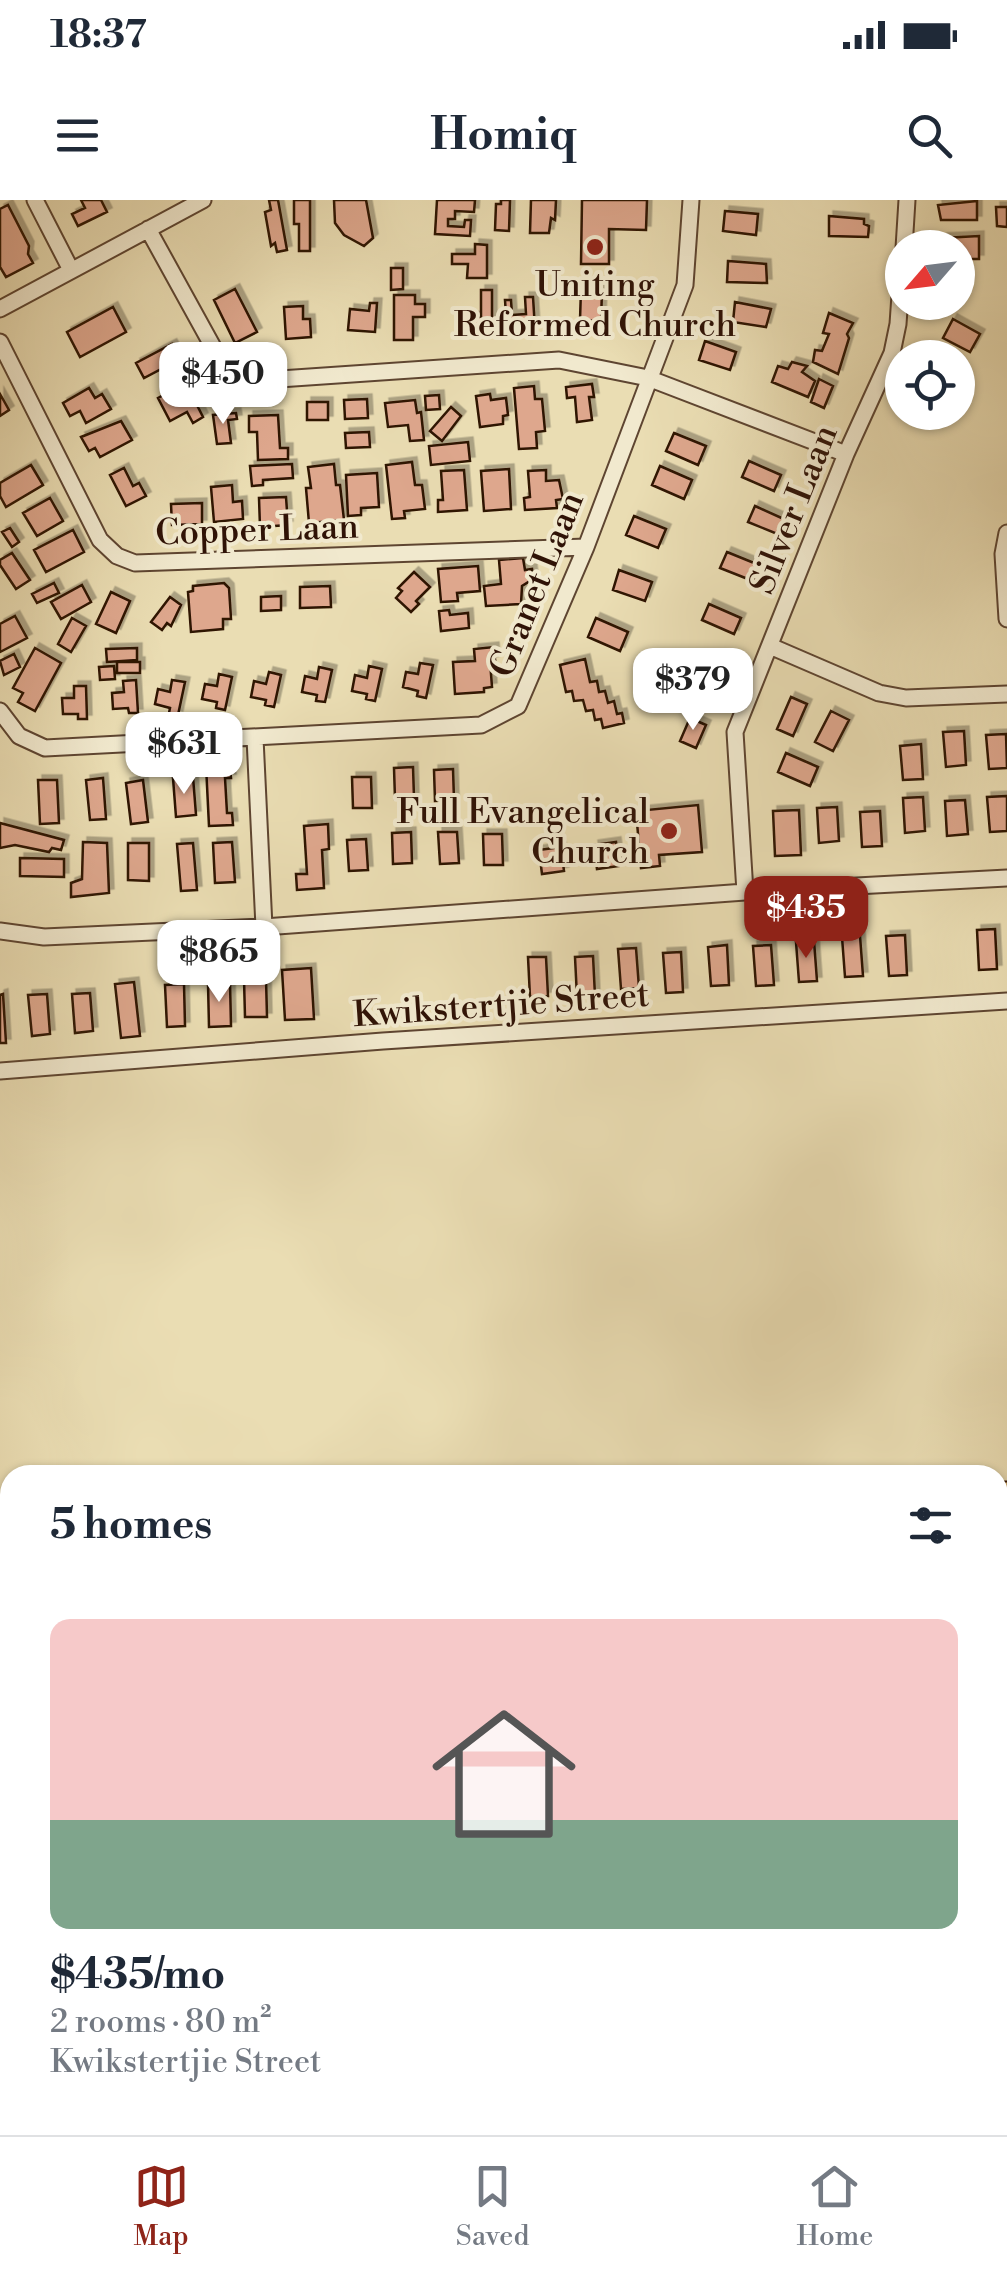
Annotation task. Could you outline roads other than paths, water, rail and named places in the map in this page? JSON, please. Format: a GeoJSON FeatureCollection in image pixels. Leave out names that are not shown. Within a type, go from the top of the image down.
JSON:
{"type":"FeatureCollection","features":[{"type":"Feature","properties":{"kind":"street"},"geometry":{"type":"LineString","coordinates":[[35,200],[71,270]]}},
{"type":"Feature","properties":{"kind":"street"},"geometry":{"type":"LineString","coordinates":[[0,308],[203,200]]}},
{"type":"Feature","properties":{"kind":"street","name":"Granet Laan"},"geometry":{"type":"LineString","coordinates":[[0,711],[19,736],[45,748],[482,725],[518,706],[586,547],[685,285],[692,200]]}},
{"type":"Feature","properties":{"kind":"street"},"geometry":{"type":"LineString","coordinates":[[905,230],[907,200]]}},
{"type":"Feature","properties":{"kind":"street"},"geometry":{"type":"LineString","coordinates":[[148,229],[218,356],[234,373],[250,381],[558,360],[648,378],[846,454]]}},
{"type":"Feature","properties":{"kind":"street","name":"Silver Laan"},"geometry":{"type":"LineString","coordinates":[[744,892],[735,732],[846,454],[892,352],[898,320]]}},
{"type":"Feature","properties":{"kind":"street","name":"Copper Laan"},"geometry":{"type":"LineString","coordinates":[[0,342],[100,540],[116,556],[135,563],[586,547]]}},
{"type":"Feature","properties":{"kind":"street"},"geometry":{"type":"LineString","coordinates":[[1007,532],[1003,554],[1007,619]]}},
{"type":"Feature","properties":{"kind":"street"},"geometry":{"type":"LineString","coordinates":[[770,646],[878,694],[906,698],[1007,694]]}},
{"type":"Feature","properties":{"kind":"street"},"geometry":{"type":"LineString","coordinates":[[256,738],[264,926]]}},
{"type":"Feature","properties":{"kind":"street"},"geometry":{"type":"LineString","coordinates":[[0,931],[44,937],[264,926],[1007,878]]}},
{"type":"Feature","properties":{"kind":"street","name":"Kwikstertjie Street"},"geometry":{"type":"LineString","coordinates":[[0,1071],[383,1041],[1007,1001]]}},
{"type":"Feature","properties":{"kind":"place","name":"Uniting Reformed Church"},"geometry":{"type":"Point","coordinates":[595,247]}},
{"type":"Feature","properties":{"kind":"place","name":"Full Evangelical Church"},"geometry":{"type":"Point","coordinates":[669,831]}}]}
